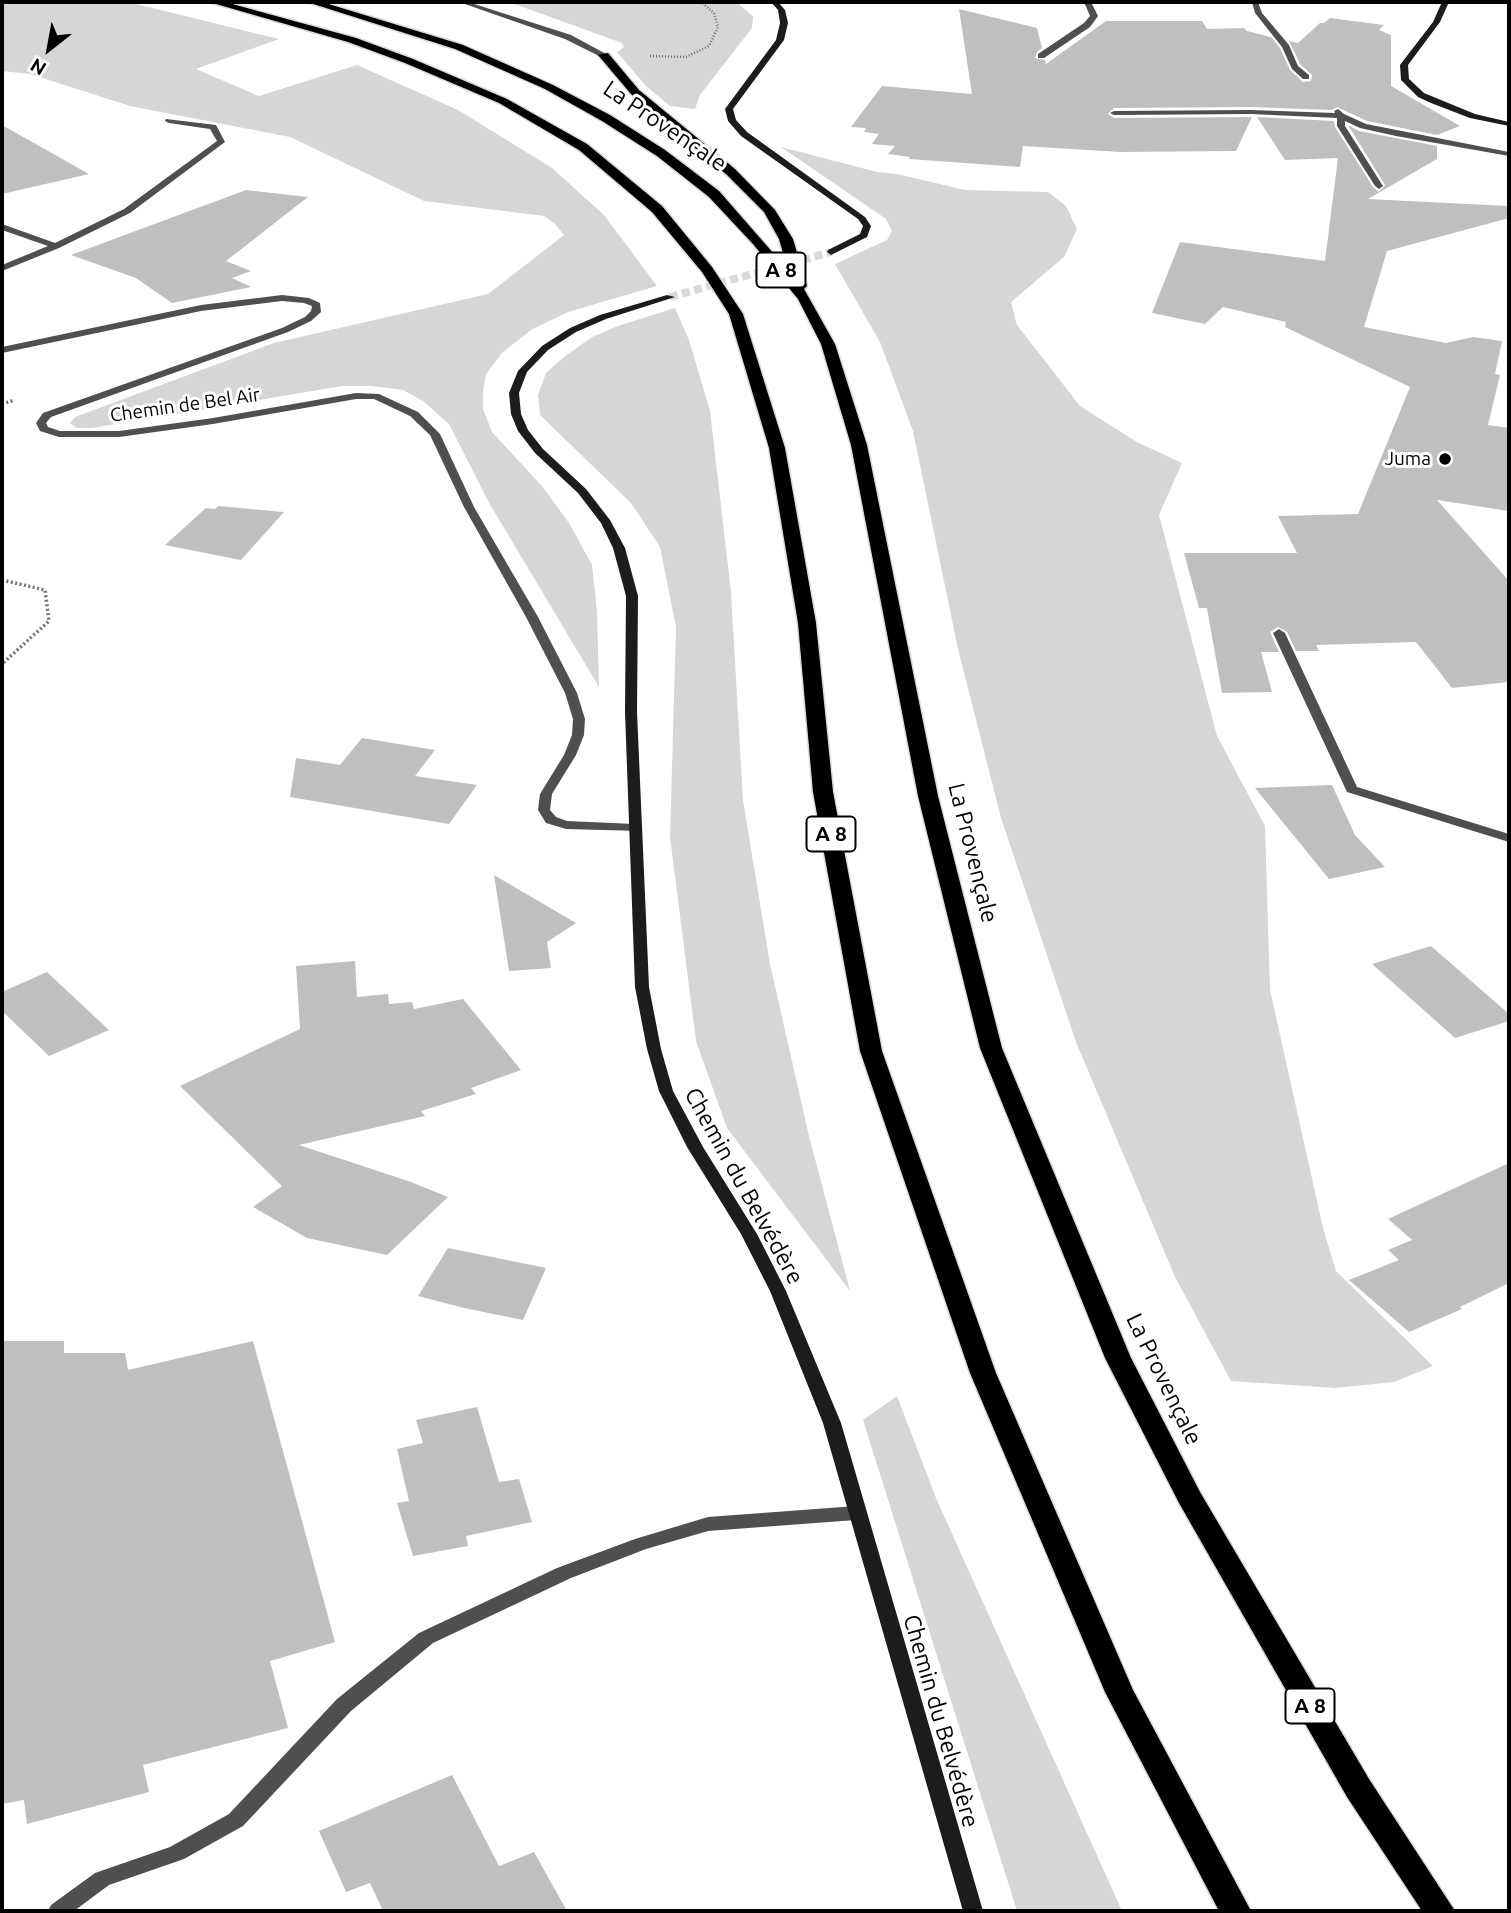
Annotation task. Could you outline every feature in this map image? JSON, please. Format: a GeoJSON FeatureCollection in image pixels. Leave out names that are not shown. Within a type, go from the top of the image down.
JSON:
{"type":"FeatureCollection","features":[{"type":"Feature","properties":{"kind":"highway","name":"A 8"},"geometry":{"type":"LineString","coordinates":[[214,2],[352,40],[409,61],[503,102],[583,147],[657,209],[707,270],[736,314],[777,448],[807,623],[823,792],[871,1051],[983,1373],[1119,1692],[1235,1911]]}},
{"type":"Feature","properties":{"kind":"highway","name":"La Provençale"},"geometry":{"type":"LineString","coordinates":[[312,2],[459,47],[549,87],[606,118],[661,153],[713,194],[758,241],[804,298],[828,344],[859,445],[928,796],[990,1048],[1118,1358],[1188,1496],[1357,1788],[1439,1911]]}},
{"type":"Feature","properties":{"kind":"highway"},"geometry":{"type":"LineString","coordinates":[[604,55],[635,92],[731,172],[769,210],[786,239],[804,298]]}},
{"type":"Feature","properties":{"kind":"street"},"geometry":{"type":"LineString","coordinates":[[462,2],[568,37],[604,55]]}},
{"type":"Feature","properties":{"kind":"street"},"geometry":{"type":"LineString","coordinates":[[774,2],[781,10],[784,23],[780,40],[729,109],[732,121],[744,134],[861,217],[867,226],[864,235],[831,252]]}},
{"type":"Feature","properties":{"kind":"street"},"geometry":{"type":"LineString","coordinates":[[1041,56],[1087,25],[1094,16],[1088,2]]}},
{"type":"Feature","properties":{"kind":"street"},"geometry":{"type":"LineString","coordinates":[[1255,2],[1259,13],[1286,47],[1295,67],[1306,77]]}},
{"type":"Feature","properties":{"kind":"street"},"geometry":{"type":"LineString","coordinates":[[1445,2],[1439,16],[1404,65],[1405,80],[1421,95],[1434,101],[1473,116],[1509,124]]}},
{"type":"Feature","properties":{"kind":"street"},"geometry":{"type":"LineString","coordinates":[[1335,106],[1342,116],[1341,126],[1379,186]]}},
{"type":"Feature","properties":{"kind":"street"},"geometry":{"type":"LineString","coordinates":[[1114,113],[1251,112],[1342,116],[1363,126],[1396,134],[1509,154]]}},
{"type":"Feature","properties":{"kind":"street"},"geometry":{"type":"LineString","coordinates":[[2,268],[56,246],[127,211],[221,142],[213,127],[169,121]]}},
{"type":"Feature","properties":{"kind":"street"},"geometry":{"type":"LineString","coordinates":[[2,227],[56,246]]}},
{"type":"Feature","properties":{"kind":"street","name":"Chemin du Belvédère"},"geometry":{"type":"LineString","coordinates":[[670,297],[603,317],[573,330],[545,348],[523,371],[514,393],[516,414],[523,431],[539,451],[582,491],[606,522],[619,548],[632,596],[631,712],[642,987],[654,1049],[666,1091],[695,1147],[749,1234],[778,1291],[832,1423],[973,1911]]}},
{"type":"Feature","properties":{"kind":"street","name":"Chemin de Bel Air"},"geometry":{"type":"LineString","coordinates":[[2,350],[201,308],[282,298],[306,300],[317,305],[316,312],[308,319],[285,330],[47,415],[41,423],[44,429],[59,434],[119,434],[356,396],[375,396],[414,414],[435,433],[469,507],[533,617],[571,693],[579,719],[578,735],[570,755],[546,794],[544,810],[551,820],[566,825],[635,828]]}},
{"type":"Feature","properties":{"kind":"street"},"geometry":{"type":"LineString","coordinates":[[1279,633],[1352,789],[1509,838]]}},
{"type":"Feature","properties":{"kind":"street"},"geometry":{"type":"LineString","coordinates":[[58,1911],[102,1879],[177,1853],[236,1820],[344,1705],[426,1637],[565,1573],[708,1524],[856,1513]]}},
{"type":"Feature","properties":{"kind":"path"},"geometry":{"type":"LineString","coordinates":[[604,55],[631,54],[677,58],[699,52],[709,46],[718,27],[714,13],[701,2]]}},
{"type":"Feature","properties":{"kind":"path"},"geometry":{"type":"LineString","coordinates":[[2,580],[45,590],[49,621],[2,664]]}},
{"type":"Feature","properties":{"kind":"shaded area"},"geometry":{"type":"Polygon","coordinates":[[[2,2],[128,2],[279,39],[196,69],[259,96],[357,65],[458,110],[552,168],[604,215],[657,286],[568,312],[531,330],[502,353],[486,374],[483,392],[483,409],[492,432],[542,486],[569,523],[592,565],[597,611],[599,687],[488,501],[449,424],[423,401],[403,390],[342,386],[92,428],[77,428],[70,423],[75,417],[274,343],[488,294],[564,235],[555,224],[544,216],[424,201],[290,137],[130,106],[30,74],[2,71],[2,2]]]}},
{"type":"Feature","properties":{"kind":"shaded area"},"geometry":{"type":"Polygon","coordinates":[[[509,2],[736,2],[753,16],[752,28],[700,95],[695,109],[670,106],[646,86],[617,52],[624,47],[622,43],[509,2]]]}},
{"type":"Feature","properties":{"kind":"shaded area"},"geometry":{"type":"Polygon","coordinates":[[[781,147],[877,172],[965,190],[1048,192],[1066,206],[1077,229],[1064,257],[1011,302],[1017,325],[1080,406],[1137,442],[1182,463],[1159,515],[1217,736],[1265,826],[1270,990],[1323,1228],[1336,1271],[1433,1366],[1394,1382],[1335,1388],[1231,1381],[1175,1277],[1076,1042],[1001,818],[958,649],[913,431],[880,342],[835,264],[887,240],[892,231],[886,219],[781,147]]]}},
{"type":"Feature","properties":{"kind":"shaded area"},"geometry":{"type":"Polygon","coordinates":[[[675,308],[689,340],[710,411],[731,592],[743,800],[770,964],[809,1136],[850,1291],[727,1128],[696,1041],[670,837],[676,627],[660,547],[631,503],[540,415],[538,395],[546,373],[564,357],[592,337],[675,308]]]}},
{"type":"Feature","properties":{"kind":"shaded area"},"geometry":{"type":"Polygon","coordinates":[[[897,1396],[936,1498],[1122,1911],[1017,1911],[863,1420],[897,1396]]]}},
{"type":"Feature","properties":{"kind":"building"},"geometry":{"type":"Polygon","coordinates":[[[959,9],[1037,28],[1042,48],[1035,58],[1045,60],[1046,64],[1106,21],[1202,21],[1207,29],[1244,28],[1271,37],[1280,48],[1290,70],[1303,82],[1311,81],[1312,75],[1300,64],[1289,41],[1298,43],[1320,23],[1330,18],[1384,25],[1379,30],[1391,35],[1391,86],[1460,126],[1437,135],[1367,121],[1337,107],[1332,110],[1251,107],[1114,108],[1108,114],[1114,118],[1252,117],[1236,151],[1120,152],[1023,146],[1020,167],[909,159],[910,157],[888,154],[895,146],[872,144],[879,134],[864,132],[866,128],[851,127],[882,86],[972,94],[959,9]]]}},
{"type":"Feature","properties":{"kind":"building"},"geometry":{"type":"Polygon","coordinates":[[[1257,117],[1334,121],[1335,127],[1373,187],[1379,192],[1385,185],[1348,125],[1359,131],[1437,146],[1437,159],[1368,199],[1509,206],[1509,218],[1387,251],[1364,327],[1446,343],[1473,337],[1502,341],[1495,374],[1500,375],[1488,425],[1509,428],[1509,511],[1437,500],[1509,581],[1509,682],[1452,688],[1416,642],[1316,645],[1319,651],[1296,651],[1287,632],[1278,627],[1270,632],[1279,652],[1261,652],[1272,692],[1222,693],[1207,608],[1199,608],[1184,553],[1297,553],[1278,516],[1358,514],[1410,387],[1285,327],[1286,322],[1223,307],[1205,324],[1152,313],[1180,242],[1325,261],[1338,158],[1285,160],[1257,117]]]}},
{"type":"Feature","properties":{"kind":"building"},"geometry":{"type":"Polygon","coordinates":[[[2,125],[89,174],[2,194],[2,125]]]}},
{"type":"Feature","properties":{"kind":"building"},"geometry":{"type":"Polygon","coordinates":[[[246,190],[308,197],[226,261],[251,271],[232,278],[251,287],[172,303],[136,278],[71,255],[246,190]]]}},
{"type":"Feature","properties":{"kind":"building"},"geometry":{"type":"Polygon","coordinates":[[[218,506],[284,512],[241,560],[165,545],[206,508],[215,509],[218,506]]]}},
{"type":"Feature","properties":{"kind":"building"},"geometry":{"type":"Polygon","coordinates":[[[362,738],[435,750],[415,776],[477,785],[449,824],[290,797],[296,758],[340,765],[362,738]]]}},
{"type":"Feature","properties":{"kind":"building"},"geometry":{"type":"Polygon","coordinates":[[[1332,785],[1355,835],[1385,867],[1329,879],[1255,788],[1332,785]]]}},
{"type":"Feature","properties":{"kind":"building"},"geometry":{"type":"Polygon","coordinates":[[[494,875],[576,923],[547,942],[551,968],[509,971],[494,875]]]}},
{"type":"Feature","properties":{"kind":"building"},"geometry":{"type":"Polygon","coordinates":[[[1431,946],[1509,1014],[1509,1021],[1455,1038],[1372,964],[1431,946]]]}},
{"type":"Feature","properties":{"kind":"building"},"geometry":{"type":"Polygon","coordinates":[[[355,961],[357,997],[388,994],[389,1004],[412,1002],[414,1009],[463,999],[521,1070],[471,1088],[476,1094],[421,1111],[425,1116],[299,1145],[448,1197],[387,1255],[307,1238],[253,1207],[282,1186],[180,1086],[300,1029],[296,966],[355,961]]]}},
{"type":"Feature","properties":{"kind":"building"},"geometry":{"type":"Polygon","coordinates":[[[47,972],[109,1030],[49,1056],[2,1011],[2,992],[47,972]]]}},
{"type":"Feature","properties":{"kind":"building"},"geometry":{"type":"Polygon","coordinates":[[[1509,1163],[1509,1283],[1460,1307],[1462,1309],[1409,1332],[1349,1280],[1399,1260],[1388,1250],[1412,1240],[1388,1219],[1509,1163]]]}},
{"type":"Feature","properties":{"kind":"building"},"geometry":{"type":"Polygon","coordinates":[[[448,1248],[546,1268],[523,1320],[418,1296],[448,1248]]]}},
{"type":"Feature","properties":{"kind":"building"},"geometry":{"type":"Polygon","coordinates":[[[2,1341],[64,1341],[64,1353],[125,1353],[128,1370],[253,1341],[335,1642],[270,1661],[288,1728],[143,1765],[149,1792],[27,1824],[24,1800],[2,1804],[2,1341]]]}},
{"type":"Feature","properties":{"kind":"building"},"geometry":{"type":"Polygon","coordinates":[[[477,1407],[499,1482],[519,1479],[532,1522],[466,1536],[468,1546],[413,1556],[397,1503],[409,1501],[397,1449],[423,1443],[416,1420],[477,1407]]]}},
{"type":"Feature","properties":{"kind":"building"},"geometry":{"type":"Polygon","coordinates":[[[452,1775],[499,1866],[534,1852],[567,1911],[383,1911],[370,1883],[346,1892],[319,1831],[452,1775]]]}},
{"type":"Feature","properties":{"kind":"tunnel"},"geometry":{"type":"LineString","coordinates":[[670,297],[831,252]]}},
{"type":"Feature","properties":{"kind":"place","name":"Juma"},"geometry":{"type":"Point","coordinates":[1445,459]}}]}
